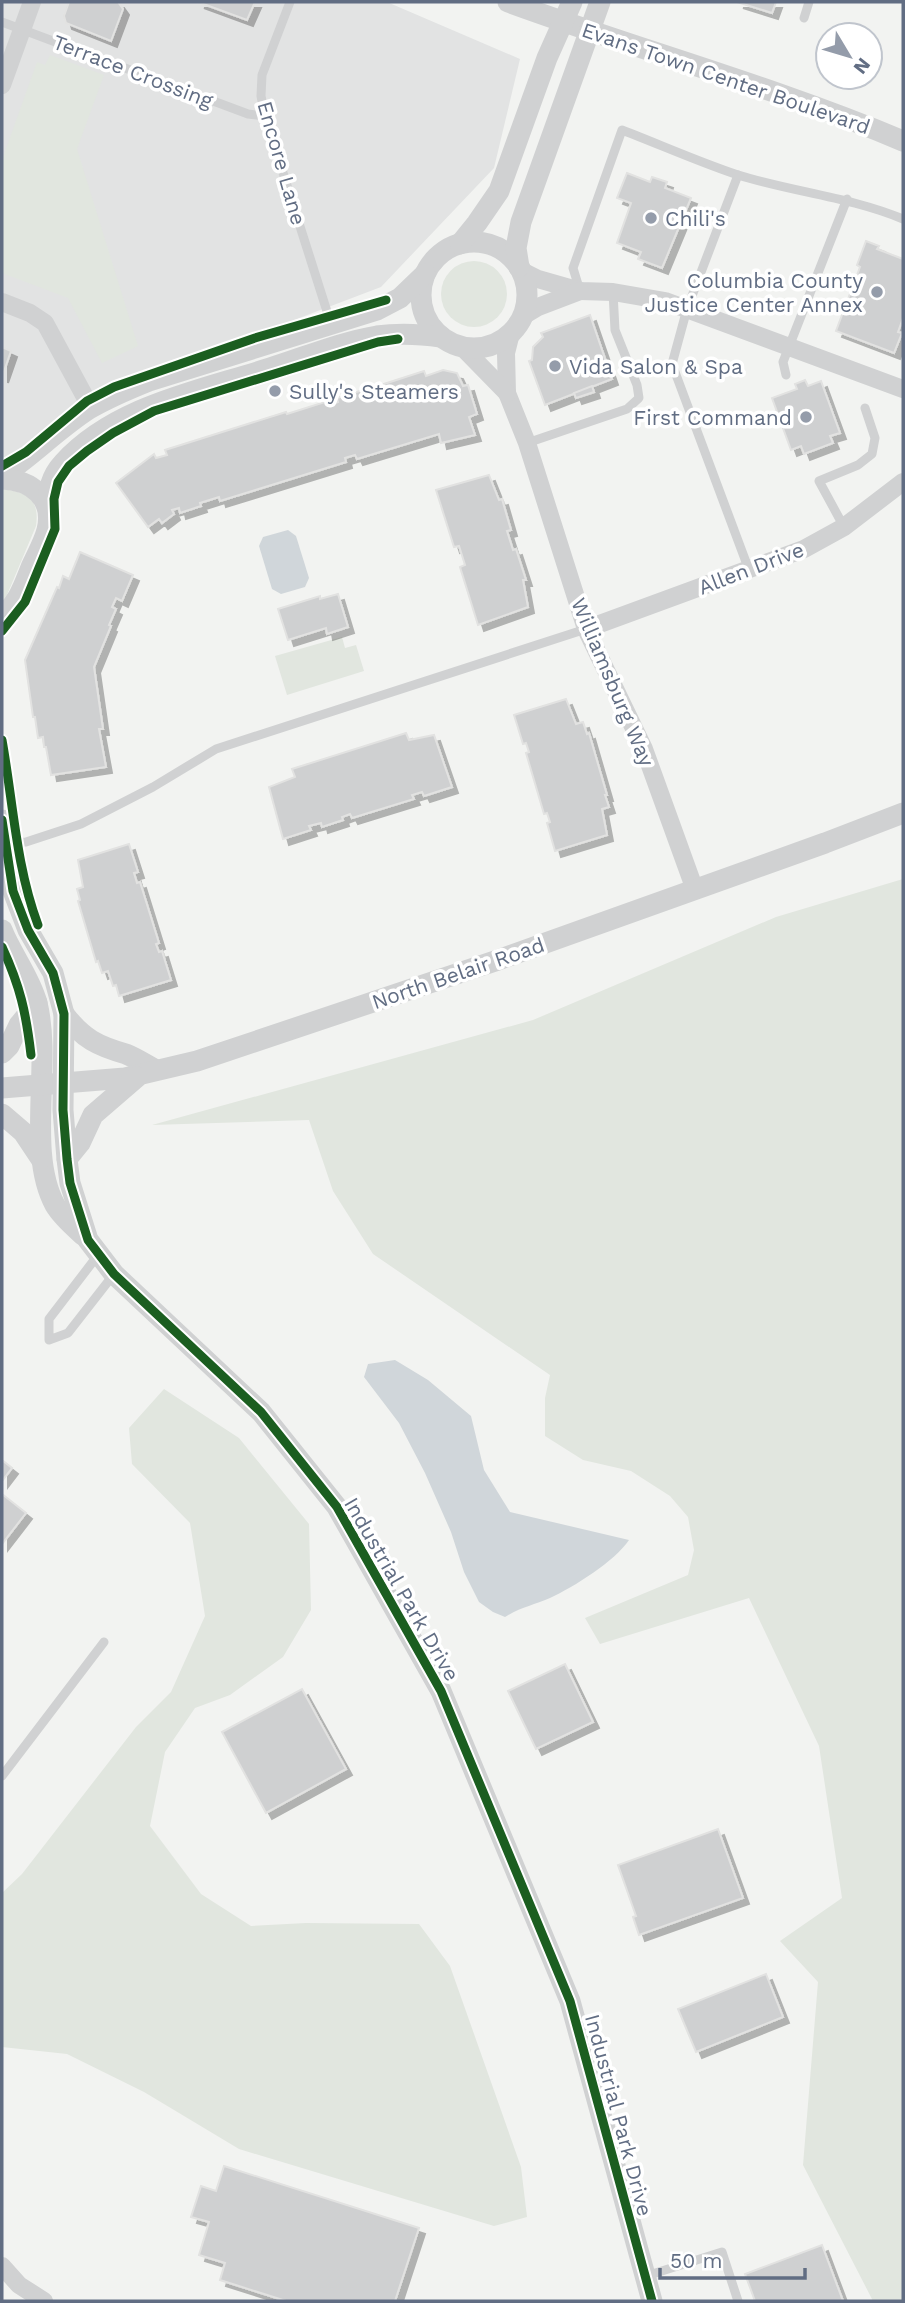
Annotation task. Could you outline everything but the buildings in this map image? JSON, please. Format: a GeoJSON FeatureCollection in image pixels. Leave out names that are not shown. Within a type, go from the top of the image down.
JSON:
{"type":"FeatureCollection","features":[{"type":"Feature","properties":{"kind":"street"},"geometry":{"type":"LineString","coordinates":[[2,85],[32,2]]}},
{"type":"Feature","properties":{"kind":"street","name":"Evans Town Center Boulevard"},"geometry":{"type":"LineString","coordinates":[[508,2],[589,32],[855,120],[903,141]]}},
{"type":"Feature","properties":{"kind":"street"},"geometry":{"type":"LineString","coordinates":[[460,244],[499,191],[547,58],[572,2]]}},
{"type":"Feature","properties":{"kind":"street"},"geometry":{"type":"LineString","coordinates":[[517,324],[527,293],[516,248],[521,222],[600,2]]}},
{"type":"Feature","properties":{"kind":"street"},"geometry":{"type":"LineString","coordinates":[[2,478],[91,408],[149,381],[388,305],[400,298],[425,274],[433,261],[445,250],[460,244],[477,242],[494,245],[508,254],[520,269],[538,279],[580,291],[643,296],[687,309],[903,389]]}},
{"type":"Feature","properties":{"kind":"street"},"geometry":{"type":"LineString","coordinates":[[425,274],[421,302],[424,315],[441,337],[463,348],[489,346],[538,307],[580,291]]}},
{"type":"Feature","properties":{"kind":"street"},"geometry":{"type":"LineString","coordinates":[[2,302],[30,313],[45,324],[91,408]]}},
{"type":"Feature","properties":{"kind":"street","name":"Williamsburg Way"},"geometry":{"type":"LineString","coordinates":[[517,324],[506,353],[508,393],[527,443],[586,629],[644,749],[695,890]]}},
{"type":"Feature","properties":{"kind":"street"},"geometry":{"type":"LineString","coordinates":[[47,507],[52,481],[64,462],[95,436],[166,400],[358,340],[398,334],[441,337]]}},
{"type":"Feature","properties":{"kind":"street","name":"Williamsburg Way"},"geometry":{"type":"LineString","coordinates":[[463,348],[508,393]]}},
{"type":"Feature","properties":{"kind":"street"},"geometry":{"type":"LineString","coordinates":[[2,478],[26,483],[43,496],[49,519],[47,532],[17,600],[2,615]]}},
{"type":"Feature","properties":{"kind":"street","name":"Allen Drive"},"geometry":{"type":"LineString","coordinates":[[586,629],[804,549],[844,527],[903,482]]}},
{"type":"Feature","properties":{"kind":"street","name":"North Belair Road"},"geometry":{"type":"LineString","coordinates":[[2,1088],[125,1077],[197,1061],[695,890],[903,813]]}},
{"type":"Feature","properties":{"kind":"street"},"geometry":{"type":"LineString","coordinates":[[2,820],[3,843],[13,891],[28,930],[53,973],[64,1014],[91,1041],[103,1048],[127,1055],[149,1072],[93,1115],[80,1143],[67,1159]]}},
{"type":"Feature","properties":{"kind":"street","name":"Industrial Park Drive"},"geometry":{"type":"LineString","coordinates":[[2,930],[37,1003],[43,1054],[42,1163],[47,1186],[56,1206],[114,1275],[261,1412],[337,1507],[441,1691],[570,2001],[652,2301]]}},
{"type":"Feature","properties":{"kind":"street"},"geometry":{"type":"LineString","coordinates":[[2,1053],[9,1046],[19,1025],[37,1003]]}},
{"type":"Feature","properties":{"kind":"street","name":"Industrial Park Drive"},"geometry":{"type":"LineString","coordinates":[[64,1014],[63,1110],[67,1159],[70,1183],[93,1248]]}},
{"type":"Feature","properties":{"kind":"street"},"geometry":{"type":"LineString","coordinates":[[2,1114],[23,1132],[42,1163]]}},
{"type":"Feature","properties":{"kind":"street"},"geometry":{"type":"LineString","coordinates":[[2,2266],[19,2285],[44,2301]]}},
{"type":"Feature","properties":{"kind":"lane","name":"Encore Lane"},"geometry":{"type":"LineString","coordinates":[[289,2],[262,75],[261,96],[331,324]]}},
{"type":"Feature","properties":{"kind":"lane"},"geometry":{"type":"LineString","coordinates":[[804,18],[809,2]]}},
{"type":"Feature","properties":{"kind":"lane","name":"Terrace Crossing"},"geometry":{"type":"LineString","coordinates":[[2,22],[248,114],[265,116]]}},
{"type":"Feature","properties":{"kind":"lane"},"geometry":{"type":"LineString","coordinates":[[580,291],[573,268],[622,130],[738,175],[847,199],[873,206],[903,219]]}},
{"type":"Feature","properties":{"kind":"lane"},"geometry":{"type":"LineString","coordinates":[[738,175],[687,309],[672,364],[749,570]]}},
{"type":"Feature","properties":{"kind":"lane"},"geometry":{"type":"LineString","coordinates":[[786,375],[783,362],[847,199]]}},
{"type":"Feature","properties":{"kind":"lane"},"geometry":{"type":"LineString","coordinates":[[527,443],[627,409],[639,398],[637,385],[615,330],[613,292]]}},
{"type":"Feature","properties":{"kind":"lane"},"geometry":{"type":"LineString","coordinates":[[844,527],[819,481],[858,465],[872,454],[876,438],[864,408]]}},
{"type":"Feature","properties":{"kind":"lane"},"geometry":{"type":"LineString","coordinates":[[3,843],[26,842],[82,824],[153,787],[216,749],[586,629]]}},
{"type":"Feature","properties":{"kind":"lane"},"geometry":{"type":"LineString","coordinates":[[93,1248],[49,1319],[49,1340],[68,1333],[114,1275]]}},
{"type":"Feature","properties":{"kind":"lane"},"geometry":{"type":"LineString","coordinates":[[2,1776],[104,1642]]}},
{"type":"Feature","properties":{"kind":"lane"},"geometry":{"type":"LineString","coordinates":[[645,2276],[722,2252],[738,2301]]}},
{"type":"Feature","properties":{"kind":"shaded area"},"geometry":{"type":"Polygon","coordinates":[[[2,2],[387,2],[520,59],[494,168],[381,287],[99,394],[2,462],[2,2]]]}},
{"type":"Feature","properties":{"kind":"shaded area"},"geometry":{"type":"Polygon","coordinates":[[[50,55],[104,75],[77,149],[138,346],[102,363],[68,298],[2,273],[2,160],[37,62],[45,65],[50,55]]]}},
{"type":"Feature","properties":{"kind":"shaded area"},"geometry":{"type":"Polygon","coordinates":[[[474,261],[487,264],[497,271],[504,281],[507,294],[504,307],[497,317],[487,324],[474,327],[461,324],[451,317],[444,307],[441,294],[444,281],[451,271],[461,264],[474,261]]]}},
{"type":"Feature","properties":{"kind":"shaded area"},"geometry":{"type":"Polygon","coordinates":[[[2,489],[30,498],[37,516],[36,526],[2,601],[2,489]]]}},
{"type":"Feature","properties":{"kind":"shaded area"},"geometry":{"type":"Polygon","coordinates":[[[288,530],[296,536],[309,578],[305,587],[281,594],[272,589],[259,546],[263,537],[288,530]]]}},
{"type":"Feature","properties":{"kind":"shaded area"},"geometry":{"type":"Polygon","coordinates":[[[342,637],[345,648],[356,645],[364,671],[287,695],[275,656],[342,637]]]}},
{"type":"Feature","properties":{"kind":"shaded area"},"geometry":{"type":"Polygon","coordinates":[[[903,879],[903,2301],[873,2301],[803,2165],[818,1982],[780,1941],[842,1898],[819,1746],[749,1598],[600,1644],[585,1618],[688,1575],[694,1550],[688,1517],[670,1496],[631,1471],[583,1460],[545,1436],[545,1398],[550,1375],[373,1254],[333,1191],[309,1120],[152,1125],[533,1020],[776,917],[903,879]]]}},
{"type":"Feature","properties":{"kind":"shaded area"},"geometry":{"type":"Polygon","coordinates":[[[395,1360],[428,1380],[471,1416],[484,1470],[510,1512],[629,1540],[623,1548],[604,1565],[570,1587],[505,1617],[479,1602],[464,1572],[451,1532],[425,1473],[399,1423],[364,1377],[368,1364],[395,1360]]]}},
{"type":"Feature","properties":{"kind":"shaded area"},"geometry":{"type":"Polygon","coordinates":[[[164,1389],[239,1438],[309,1524],[311,1610],[283,1657],[230,1695],[195,1708],[165,1752],[150,1826],[201,1894],[251,1926],[306,1923],[419,1924],[450,1966],[521,2167],[527,2217],[494,2226],[239,2149],[144,2092],[67,2054],[2,2047],[2,1893],[22,1874],[136,1727],[171,1692],[205,1616],[190,1523],[132,1464],[129,1428],[164,1389]]]}},
{"type":"Feature","properties":{"kind":"cycle path"},"geometry":{"type":"LineString","coordinates":[[2,466],[26,452],[87,401],[114,387],[255,338],[386,300]]}},
{"type":"Feature","properties":{"kind":"cycle path"},"geometry":{"type":"LineString","coordinates":[[2,631],[25,602],[55,529],[54,499],[58,482],[69,466],[87,451],[113,433],[154,411],[378,342],[398,339]]}},
{"type":"Feature","properties":{"kind":"cycle path"},"geometry":{"type":"LineString","coordinates":[[2,740],[20,857],[38,925]]}},
{"type":"Feature","properties":{"kind":"cycle path"},"geometry":{"type":"LineString","coordinates":[[2,820],[13,891],[28,930],[53,973],[64,1014],[63,1110],[67,1159],[70,1183],[88,1240],[114,1274],[261,1412],[337,1507],[441,1691],[570,2001],[652,2301]]}},
{"type":"Feature","properties":{"kind":"cycle path"},"geometry":{"type":"LineString","coordinates":[[2,947],[21,1000],[31,1055]]}},
{"type":"Feature","properties":{"kind":"place","name":"Chili's"},"geometry":{"type":"Point","coordinates":[651,218]}},
{"type":"Feature","properties":{"kind":"place","name":"Columbia County Justice Center Annex"},"geometry":{"type":"Point","coordinates":[877,292]}},
{"type":"Feature","properties":{"kind":"place","name":"Vida Salon & Spa"},"geometry":{"type":"Point","coordinates":[555,366]}},
{"type":"Feature","properties":{"kind":"place","name":"Sully's Steamers"},"geometry":{"type":"Point","coordinates":[275,391]}},
{"type":"Feature","properties":{"kind":"place","name":"First Command"},"geometry":{"type":"Point","coordinates":[806,417]}}]}
